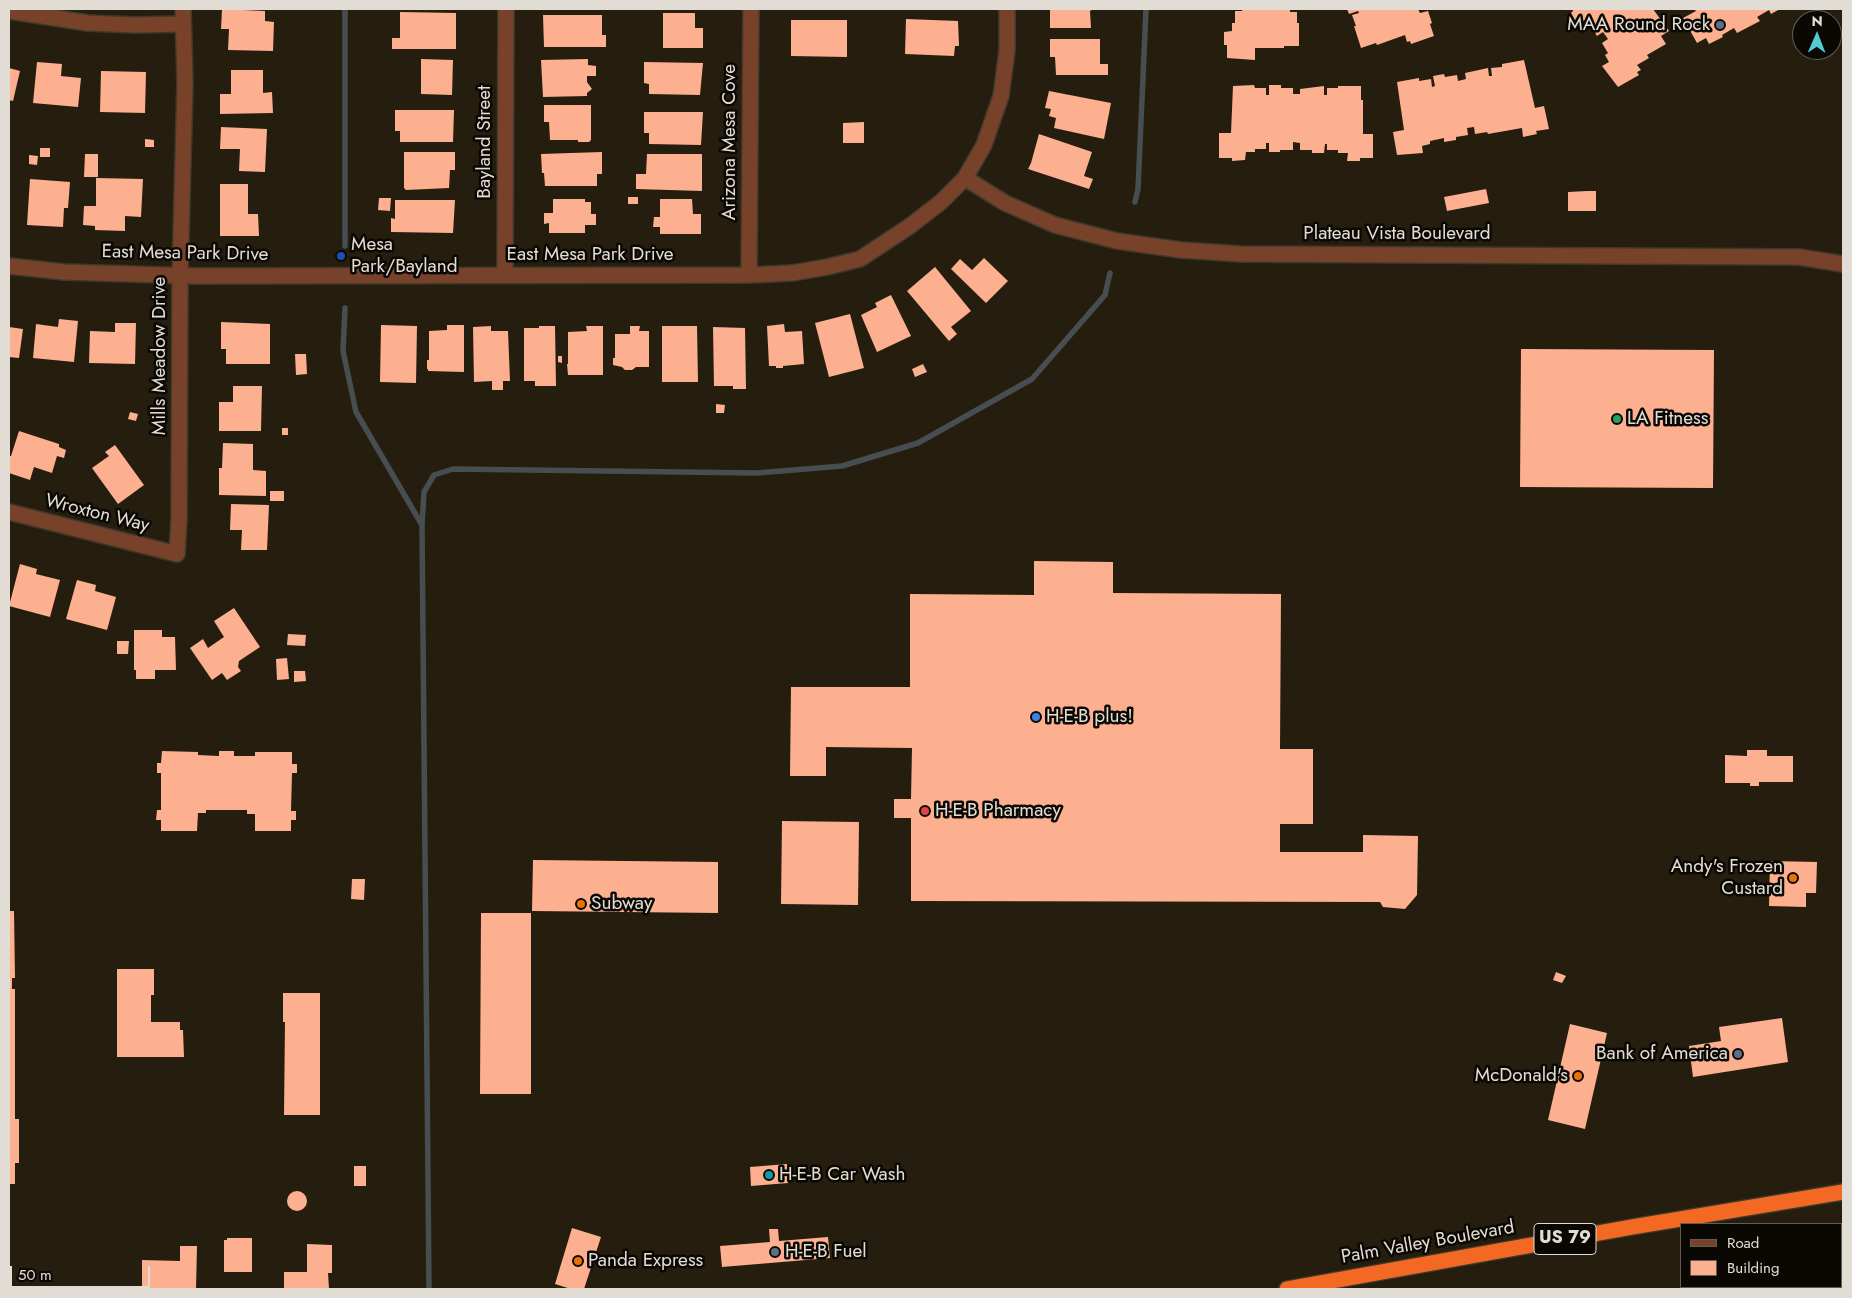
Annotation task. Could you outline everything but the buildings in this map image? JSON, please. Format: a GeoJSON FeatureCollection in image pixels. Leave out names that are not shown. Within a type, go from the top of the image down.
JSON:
{"type":"FeatureCollection","features":[{"type":"Feature","properties":{"kind":"highway","name":"Palm Valley Boulevard"},"geometry":{"type":"LineString","coordinates":[[1295,1288],[1634,1226],[1843,1192]]}},
{"type":"Feature","properties":{"kind":"street","name":"Bayland Street"},"geometry":{"type":"LineString","coordinates":[[505,275],[506,9]]}},
{"type":"Feature","properties":{"kind":"street","name":"Arizona Mesa Cove"},"geometry":{"type":"LineString","coordinates":[[749,275],[750,9]]}},
{"type":"Feature","properties":{"kind":"street","name":"East Mesa Park Drive"},"geometry":{"type":"LineString","coordinates":[[9,266],[64,272],[180,276],[749,275],[827,267],[860,258],[918,220],[941,202],[965,178],[984,144],[1001,96],[1007,51],[1007,9]]}},
{"type":"Feature","properties":{"kind":"street"},"geometry":{"type":"LineString","coordinates":[[9,11],[88,23],[135,25],[183,16]]}},
{"type":"Feature","properties":{"kind":"street","name":"Mills Meadow Drive"},"geometry":{"type":"LineString","coordinates":[[177,554],[184,82],[183,16]]}},
{"type":"Feature","properties":{"kind":"street","name":"Plateau Vista Boulevard"},"geometry":{"type":"LineString","coordinates":[[965,178],[1005,203],[1055,225],[1117,241],[1181,250],[1242,254],[1799,257],[1843,264]]}},
{"type":"Feature","properties":{"kind":"street","name":"Wroxton Way"},"geometry":{"type":"LineString","coordinates":[[9,512],[177,554]]}},
{"type":"Feature","properties":{"kind":"waterway"},"geometry":{"type":"LineString","coordinates":[[345,9],[345,246]]}},
{"type":"Feature","properties":{"kind":"waterway"},"geometry":{"type":"LineString","coordinates":[[1135,202],[1138,189],[1146,9]]}},
{"type":"Feature","properties":{"kind":"waterway"},"geometry":{"type":"LineString","coordinates":[[422,525],[424,492],[434,475],[453,469],[757,473],[842,466],[918,443],[1032,379],[1105,295],[1110,273]]}},
{"type":"Feature","properties":{"kind":"waterway"},"geometry":{"type":"LineString","coordinates":[[345,308],[343,351],[356,412],[422,525],[429,1289]]}},
{"type":"Feature","properties":{"kind":"place","name":"MAA Round Rock"},"geometry":{"type":"Point","coordinates":[1720,25]}},
{"type":"Feature","properties":{"kind":"place","name":"Mesa Park/Bayland"},"geometry":{"type":"Point","coordinates":[341,256]}},
{"type":"Feature","properties":{"kind":"place","name":"LA Fitness"},"geometry":{"type":"Point","coordinates":[1617,419]}},
{"type":"Feature","properties":{"kind":"place","name":"H-E-B plus!"},"geometry":{"type":"Point","coordinates":[1036,717]}},
{"type":"Feature","properties":{"kind":"place","name":"H-E-B Pharmacy"},"geometry":{"type":"Point","coordinates":[925,811]}},
{"type":"Feature","properties":{"kind":"place","name":"Andy's Frozen Custard"},"geometry":{"type":"Point","coordinates":[1793,878]}},
{"type":"Feature","properties":{"kind":"place","name":"Subway"},"geometry":{"type":"Point","coordinates":[581,904]}},
{"type":"Feature","properties":{"kind":"place","name":"Bank of America"},"geometry":{"type":"Point","coordinates":[1738,1054]}},
{"type":"Feature","properties":{"kind":"place","name":"McDonald's"},"geometry":{"type":"Point","coordinates":[1578,1076]}},
{"type":"Feature","properties":{"kind":"place","name":"H-E-B Car Wash"},"geometry":{"type":"Point","coordinates":[769,1175]}},
{"type":"Feature","properties":{"kind":"place","name":"H-E-B Fuel"},"geometry":{"type":"Point","coordinates":[775,1252]}},
{"type":"Feature","properties":{"kind":"place","name":"Panda Express"},"geometry":{"type":"Point","coordinates":[578,1261]}}]}
